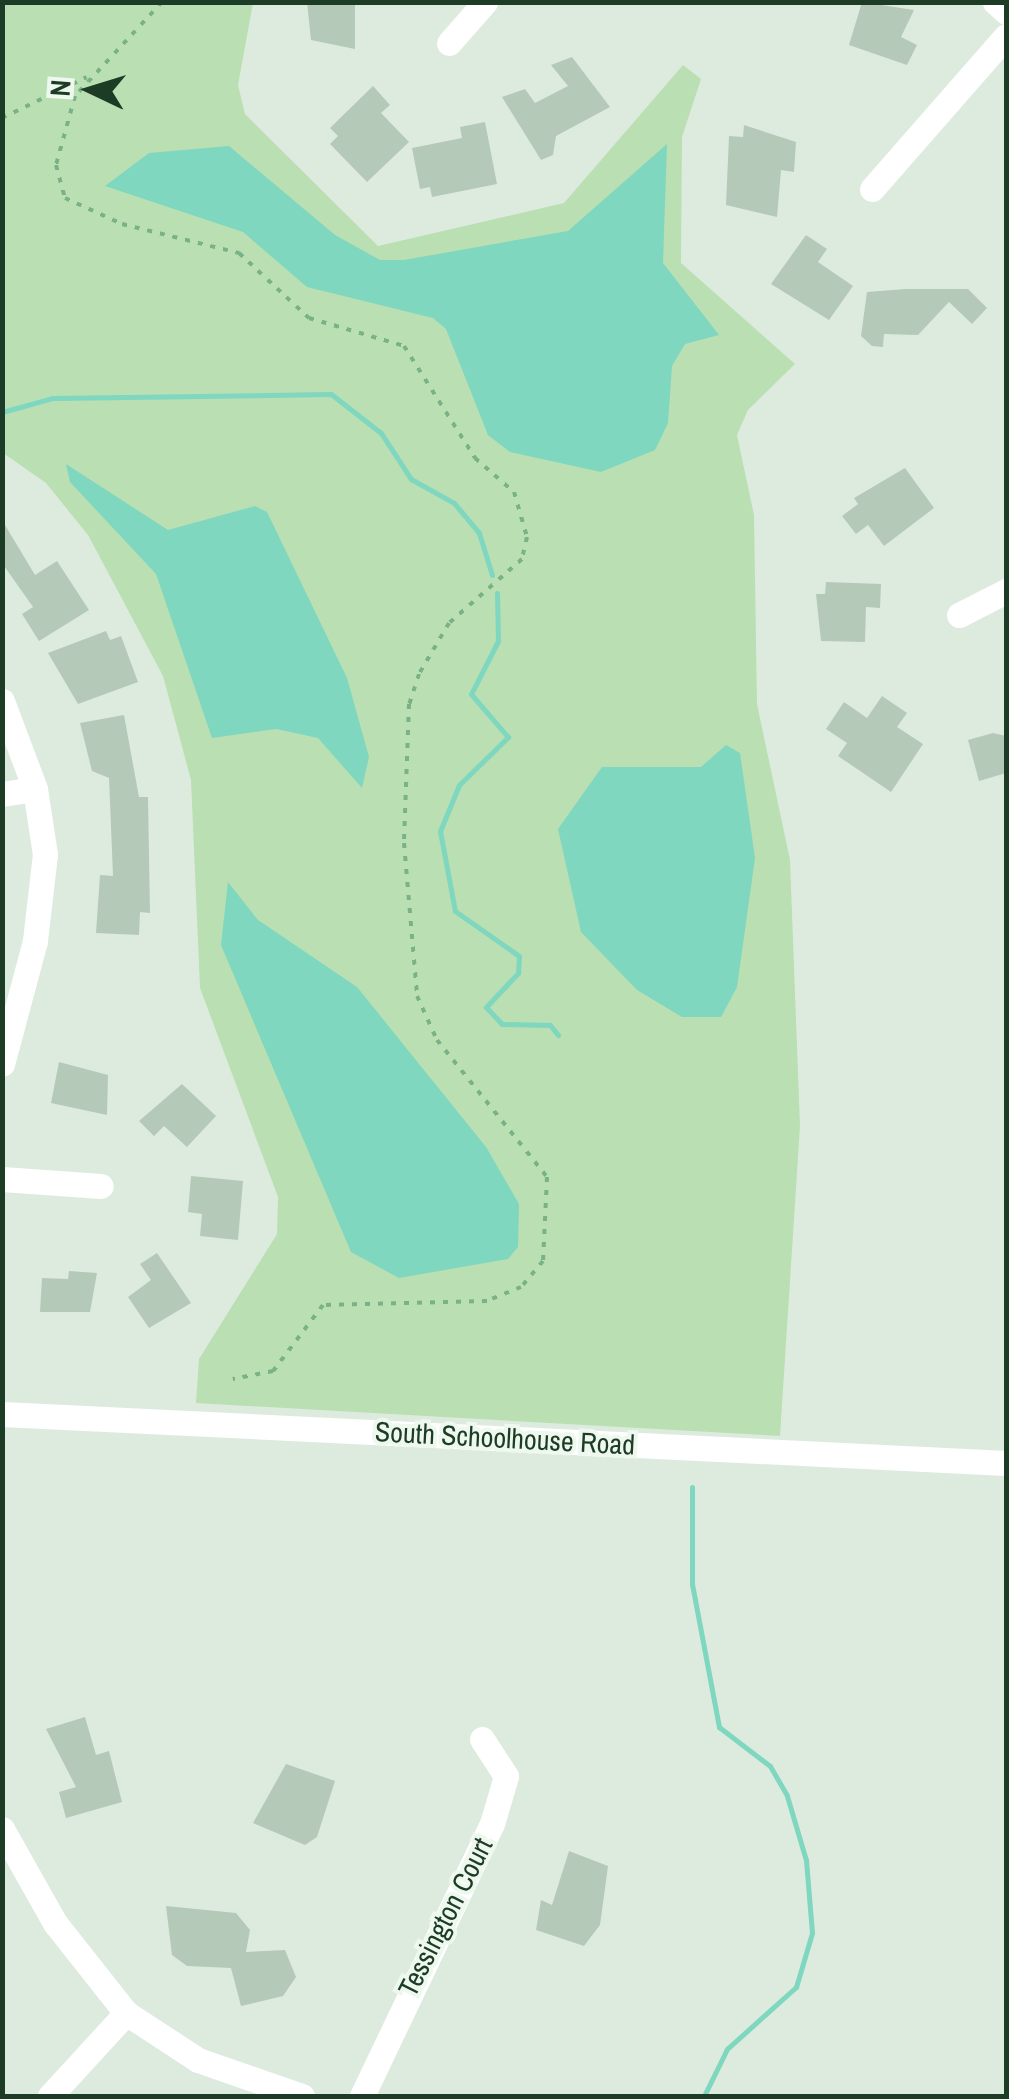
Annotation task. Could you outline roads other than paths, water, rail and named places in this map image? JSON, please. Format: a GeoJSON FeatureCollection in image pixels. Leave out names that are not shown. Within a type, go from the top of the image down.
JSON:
{"type":"FeatureCollection","features":[{"type":"Feature","properties":{"kind":"street"},"geometry":{"type":"LineString","coordinates":[[449,43],[485,2]]}},
{"type":"Feature","properties":{"kind":"street"},"geometry":{"type":"LineString","coordinates":[[995,2],[1006,12]]}},
{"type":"Feature","properties":{"kind":"street"},"geometry":{"type":"LineString","coordinates":[[872,189],[1006,36]]}},
{"type":"Feature","properties":{"kind":"street"},"geometry":{"type":"LineString","coordinates":[[959,615],[1006,591]]}},
{"type":"Feature","properties":{"kind":"street"},"geometry":{"type":"LineString","coordinates":[[2,702],[35,789],[41,889],[2,1064]]}},
{"type":"Feature","properties":{"kind":"street"},"geometry":{"type":"LineString","coordinates":[[2,794],[35,789]]}},
{"type":"Feature","properties":{"kind":"street"},"geometry":{"type":"LineString","coordinates":[[2,1180],[101,1186]]}},
{"type":"Feature","properties":{"kind":"street","name":"South Schoolhouse Road"},"geometry":{"type":"LineString","coordinates":[[2,1414],[1006,1462]]}},
{"type":"Feature","properties":{"kind":"street","name":"Tessington Court"},"geometry":{"type":"LineString","coordinates":[[362,2096],[492,1824],[506,1776],[482,1739]]}},
{"type":"Feature","properties":{"kind":"street"},"geometry":{"type":"LineString","coordinates":[[2,1829],[55,1922],[126,2013],[198,2060],[302,2096]]}},
{"type":"Feature","properties":{"kind":"street"},"geometry":{"type":"LineString","coordinates":[[50,2096],[126,2013]]}},
{"type":"Feature","properties":{"kind":"waterway"},"geometry":{"type":"LineString","coordinates":[[2,412],[53,398],[331,394],[381,433],[411,479],[454,503],[479,533],[492,575]]}},
{"type":"Feature","properties":{"kind":"waterway"},"geometry":{"type":"LineString","coordinates":[[497,593],[498,641],[471,694],[508,737],[459,785],[440,831],[455,911],[519,956],[518,973],[486,1007],[502,1024],[550,1025],[558,1035]]}},
{"type":"Feature","properties":{"kind":"waterway"},"geometry":{"type":"LineString","coordinates":[[692,1487],[692,1584],[719,1727],[770,1766],[787,1796],[806,1860],[812,1933],[796,1987],[727,2049],[704,2096]]}}]}
